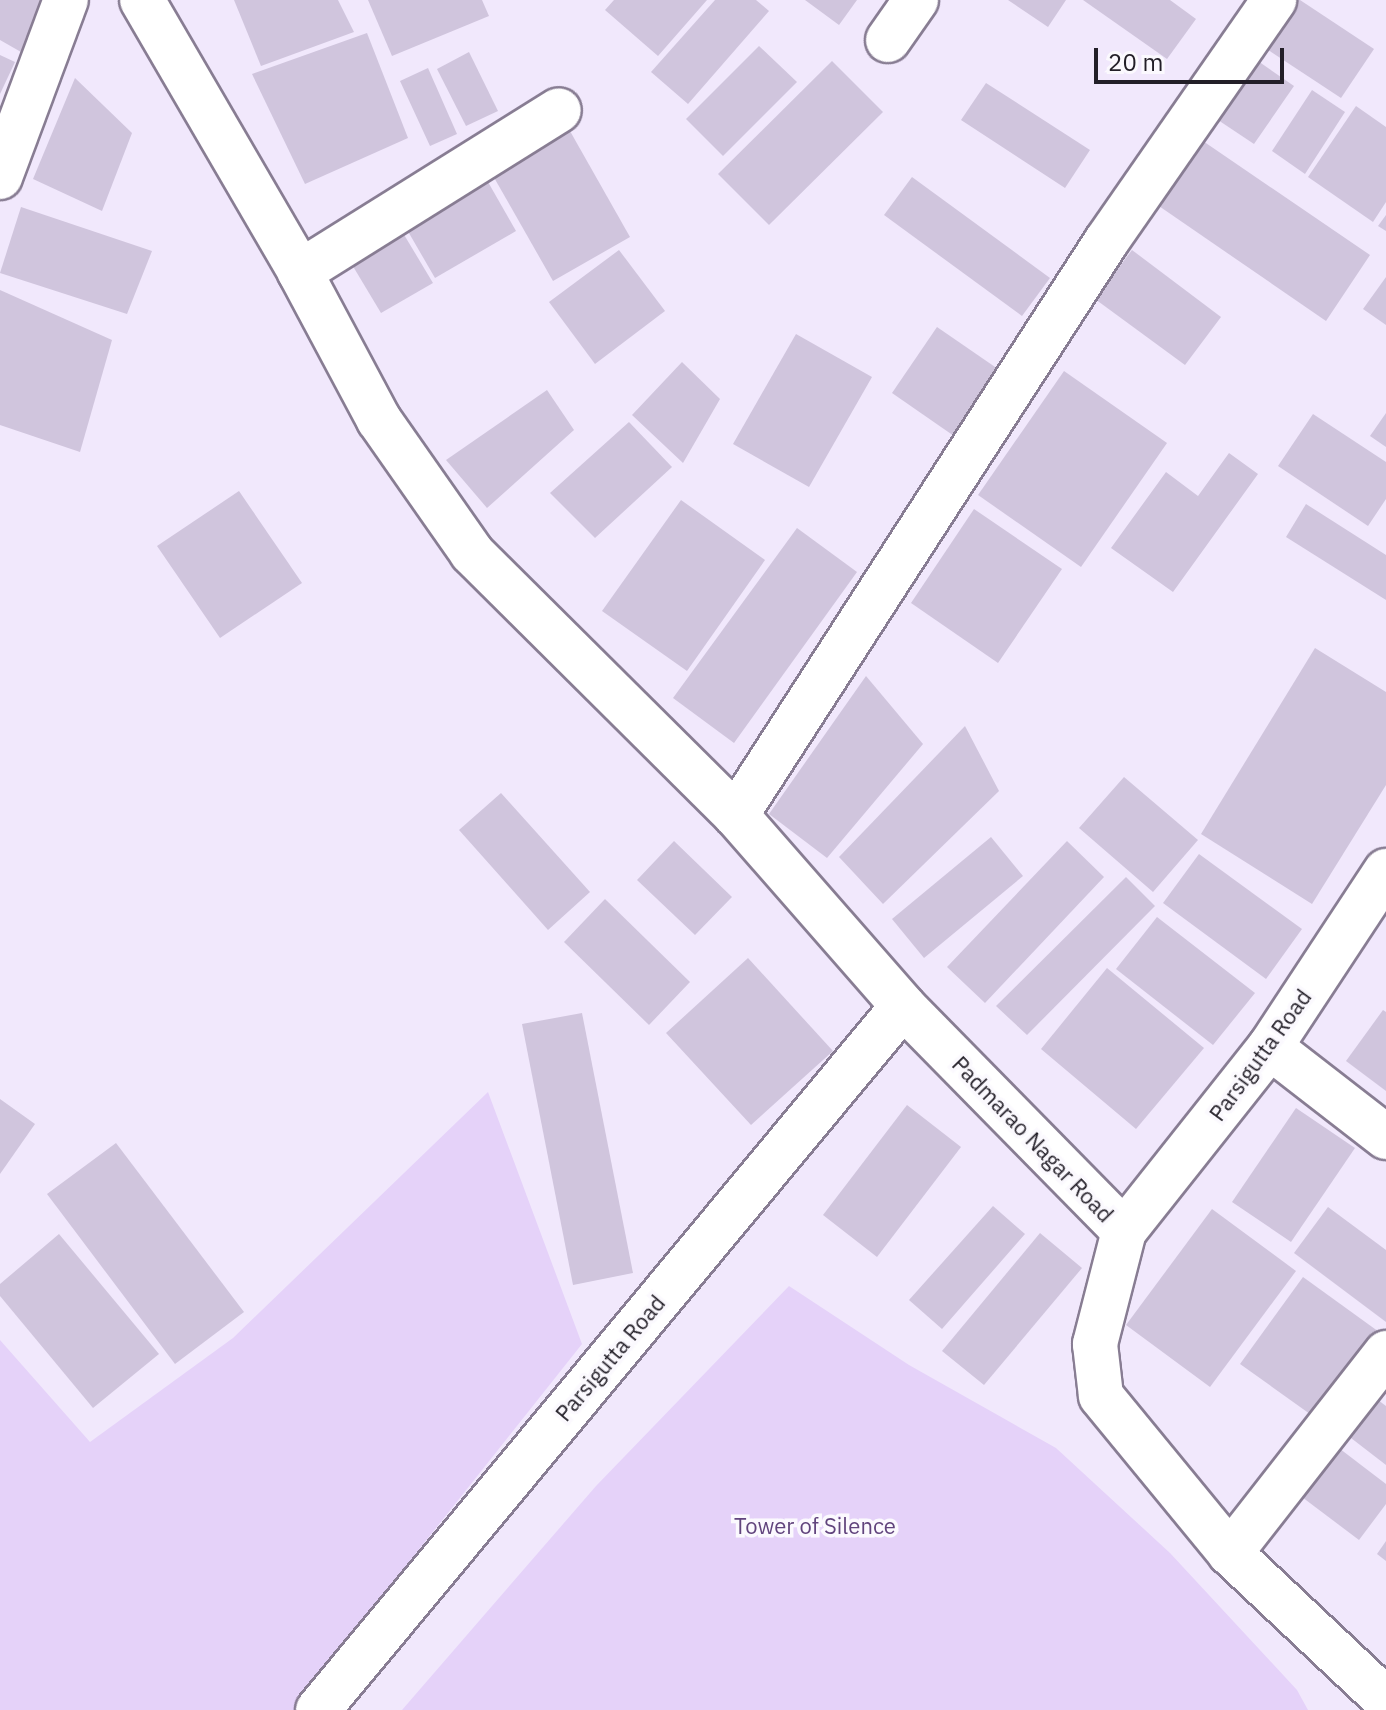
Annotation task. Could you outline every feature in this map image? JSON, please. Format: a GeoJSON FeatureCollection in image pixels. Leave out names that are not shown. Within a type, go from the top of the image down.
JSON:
{"type":"FeatureCollection","features":[{"type":"Feature","properties":{"kind":"street"},"geometry":{"type":"LineString","coordinates":[[0,177],[66,0]]}},
{"type":"Feature","properties":{"kind":"street","name":"Padmarao Nagar Road"},"geometry":{"type":"LineString","coordinates":[[142,0],[300,272],[379,420],[472,553],[736,815],[903,1006],[1124,1231],[1095,1344],[1101,1396],[1230,1553],[1386,1700]]}},
{"type":"Feature","properties":{"kind":"street"},"geometry":{"type":"LineString","coordinates":[[888,40],[916,0]]}},
{"type":"Feature","properties":{"kind":"street"},"geometry":{"type":"LineString","coordinates":[[736,815],[1106,242],[1274,0]]}},
{"type":"Feature","properties":{"kind":"street"},"geometry":{"type":"LineString","coordinates":[[300,272],[559,110]]}},
{"type":"Feature","properties":{"kind":"street","name":"Parsigutta Road"},"geometry":{"type":"LineString","coordinates":[[1124,1231],[1270,1047],[1386,871]]}},
{"type":"Feature","properties":{"kind":"street","name":"Parsigutta Road"},"geometry":{"type":"LineString","coordinates":[[318,1710],[903,1006]]}},
{"type":"Feature","properties":{"kind":"street"},"geometry":{"type":"LineString","coordinates":[[1270,1047],[1386,1137]]}},
{"type":"Feature","properties":{"kind":"street"},"geometry":{"type":"LineString","coordinates":[[1230,1553],[1386,1353]]}},
{"type":"Feature","properties":{"kind":"green space"},"geometry":{"type":"Polygon","coordinates":[[[488,1092],[582,1344],[363,1620],[296,1710],[0,1710],[0,1340],[90,1442],[233,1338],[488,1092]]]}},
{"type":"Feature","properties":{"kind":"green space","name":"Tower of Silence"},"geometry":{"type":"Polygon","coordinates":[[[789,1286],[909,1365],[1056,1448],[1170,1553],[1297,1690],[1308,1710],[402,1710],[596,1486],[789,1286]]]}},
{"type":"Feature","properties":{"kind":"building"},"geometry":{"type":"Polygon","coordinates":[[[0,0],[57,0],[35,60],[0,40],[0,0]]]}},
{"type":"Feature","properties":{"kind":"building"},"geometry":{"type":"Polygon","coordinates":[[[234,0],[338,0],[354,32],[261,66],[234,0]]]}},
{"type":"Feature","properties":{"kind":"building"},"geometry":{"type":"Polygon","coordinates":[[[368,0],[482,0],[489,16],[392,56],[368,0]]]}},
{"type":"Feature","properties":{"kind":"building"},"geometry":{"type":"Polygon","coordinates":[[[614,0],[707,0],[658,56],[605,10],[614,0]]]}},
{"type":"Feature","properties":{"kind":"building"},"geometry":{"type":"Polygon","coordinates":[[[715,0],[756,0],[769,11],[688,104],[651,72],[715,0]]]}},
{"type":"Feature","properties":{"kind":"building"},"geometry":{"type":"Polygon","coordinates":[[[805,0],[857,0],[839,25],[805,0]]]}},
{"type":"Feature","properties":{"kind":"building"},"geometry":{"type":"Polygon","coordinates":[[[1008,0],[1066,0],[1048,27],[1008,0]]]}},
{"type":"Feature","properties":{"kind":"building"},"geometry":{"type":"Polygon","coordinates":[[[1083,0],[1170,0],[1196,19],[1167,59],[1083,0]]]}},
{"type":"Feature","properties":{"kind":"building"},"geometry":{"type":"Polygon","coordinates":[[[1284,0],[1300,0],[1374,49],[1341,98],[1256,42],[1284,0]]]}},
{"type":"Feature","properties":{"kind":"building"},"geometry":{"type":"Polygon","coordinates":[[[367,33],[408,138],[305,184],[252,74],[367,33]]]}},
{"type":"Feature","properties":{"kind":"building"},"geometry":{"type":"Polygon","coordinates":[[[759,46],[797,82],[723,156],[686,119],[759,46]]]}},
{"type":"Feature","properties":{"kind":"building"},"geometry":{"type":"Polygon","coordinates":[[[469,52],[498,111],[466,126],[437,69],[469,52]]]}},
{"type":"Feature","properties":{"kind":"building"},"geometry":{"type":"Polygon","coordinates":[[[0,55],[15,62],[0,94],[0,55]]]}},
{"type":"Feature","properties":{"kind":"building"},"geometry":{"type":"Polygon","coordinates":[[[1255,59],[1294,86],[1254,144],[1215,118],[1255,59]]]}},
{"type":"Feature","properties":{"kind":"building"},"geometry":{"type":"Polygon","coordinates":[[[832,61],[883,112],[769,225],[718,174],[832,61]]]}},
{"type":"Feature","properties":{"kind":"building"},"geometry":{"type":"Polygon","coordinates":[[[428,68],[457,134],[430,146],[400,81],[428,68]]]}},
{"type":"Feature","properties":{"kind":"building"},"geometry":{"type":"Polygon","coordinates":[[[75,78],[132,133],[102,211],[33,179],[75,78]]]}},
{"type":"Feature","properties":{"kind":"building"},"geometry":{"type":"Polygon","coordinates":[[[986,83],[1090,150],[1065,188],[961,120],[986,83]]]}},
{"type":"Feature","properties":{"kind":"building"},"geometry":{"type":"Polygon","coordinates":[[[1312,90],[1345,112],[1305,174],[1272,151],[1312,90]]]}},
{"type":"Feature","properties":{"kind":"building"},"geometry":{"type":"Polygon","coordinates":[[[1356,106],[1386,127],[1386,202],[1373,222],[1308,177],[1356,106]]]}},
{"type":"Feature","properties":{"kind":"building"},"geometry":{"type":"Polygon","coordinates":[[[566,124],[630,237],[553,281],[488,167],[566,124]]]}},
{"type":"Feature","properties":{"kind":"building"},"geometry":{"type":"Polygon","coordinates":[[[1200,139],[1370,255],[1326,321],[1156,204],[1200,139]]]}},
{"type":"Feature","properties":{"kind":"building"},"geometry":{"type":"Polygon","coordinates":[[[484,175],[516,231],[435,278],[402,221],[484,175]]]}},
{"type":"Feature","properties":{"kind":"building"},"geometry":{"type":"Polygon","coordinates":[[[912,177],[1050,278],[1022,316],[884,215],[912,177]]]}},
{"type":"Feature","properties":{"kind":"building"},"geometry":{"type":"Polygon","coordinates":[[[21,207],[152,251],[127,314],[0,273],[21,207]]]}},
{"type":"Feature","properties":{"kind":"building"},"geometry":{"type":"Polygon","coordinates":[[[1386,215],[1386,231],[1378,226],[1386,215]]]}},
{"type":"Feature","properties":{"kind":"building"},"geometry":{"type":"Polygon","coordinates":[[[400,228],[433,283],[381,313],[348,258],[400,228]]]}},
{"type":"Feature","properties":{"kind":"building"},"geometry":{"type":"Polygon","coordinates":[[[619,250],[665,311],[595,364],[549,302],[619,250]]]}},
{"type":"Feature","properties":{"kind":"building"},"geometry":{"type":"Polygon","coordinates":[[[1132,250],[1221,317],[1185,365],[1095,299],[1132,250]]]}},
{"type":"Feature","properties":{"kind":"building"},"geometry":{"type":"Polygon","coordinates":[[[1386,277],[1386,325],[1363,309],[1386,277]]]}},
{"type":"Feature","properties":{"kind":"building"},"geometry":{"type":"Polygon","coordinates":[[[0,290],[112,340],[80,452],[0,425],[0,290]]]}},
{"type":"Feature","properties":{"kind":"building"},"geometry":{"type":"Polygon","coordinates":[[[937,327],[998,369],[954,436],[892,393],[937,327]]]}},
{"type":"Feature","properties":{"kind":"building"},"geometry":{"type":"Polygon","coordinates":[[[796,334],[872,377],[809,487],[733,444],[796,334]]]}},
{"type":"Feature","properties":{"kind":"building"},"geometry":{"type":"Polygon","coordinates":[[[682,362],[720,399],[683,463],[632,415],[682,362]]]}},
{"type":"Feature","properties":{"kind":"building"},"geometry":{"type":"Polygon","coordinates":[[[1064,371],[1167,443],[1081,567],[978,495],[1064,371]]]}},
{"type":"Feature","properties":{"kind":"building"},"geometry":{"type":"Polygon","coordinates":[[[547,390],[574,430],[487,508],[446,460],[547,390]]]}},
{"type":"Feature","properties":{"kind":"building"},"geometry":{"type":"Polygon","coordinates":[[[1386,413],[1386,447],[1370,436],[1386,413]]]}},
{"type":"Feature","properties":{"kind":"building"},"geometry":{"type":"Polygon","coordinates":[[[1313,414],[1386,462],[1386,499],[1368,526],[1278,466],[1313,414]]]}},
{"type":"Feature","properties":{"kind":"building"},"geometry":{"type":"Polygon","coordinates":[[[629,422],[672,467],[595,538],[550,493],[629,422]]]}},
{"type":"Feature","properties":{"kind":"building"},"geometry":{"type":"Polygon","coordinates":[[[1229,453],[1258,474],[1173,592],[1111,548],[1166,472],[1198,496],[1229,453]]]}},
{"type":"Feature","properties":{"kind":"building"},"geometry":{"type":"Polygon","coordinates":[[[239,491],[302,583],[220,638],[157,546],[239,491]]]}},
{"type":"Feature","properties":{"kind":"building"},"geometry":{"type":"Polygon","coordinates":[[[681,500],[765,560],[687,671],[602,611],[681,500]]]}},
{"type":"Feature","properties":{"kind":"building"},"geometry":{"type":"Polygon","coordinates":[[[1306,504],[1386,555],[1386,600],[1286,537],[1306,504]]]}},
{"type":"Feature","properties":{"kind":"building"},"geometry":{"type":"Polygon","coordinates":[[[974,509],[1062,569],[998,663],[911,603],[974,509]]]}},
{"type":"Feature","properties":{"kind":"building"},"geometry":{"type":"Polygon","coordinates":[[[797,528],[857,572],[734,743],[673,698],[797,528]]]}},
{"type":"Feature","properties":{"kind":"building"},"geometry":{"type":"Polygon","coordinates":[[[1315,648],[1386,692],[1386,785],[1312,904],[1201,834],[1315,648]]]}},
{"type":"Feature","properties":{"kind":"building"},"geometry":{"type":"Polygon","coordinates":[[[866,676],[923,744],[827,858],[769,814],[866,676]]]}},
{"type":"Feature","properties":{"kind":"building"},"geometry":{"type":"Polygon","coordinates":[[[965,726],[999,791],[883,904],[839,857],[965,726]]]}},
{"type":"Feature","properties":{"kind":"building"},"geometry":{"type":"Polygon","coordinates":[[[1124,777],[1198,840],[1153,892],[1079,828],[1124,777]]]}},
{"type":"Feature","properties":{"kind":"building"},"geometry":{"type":"Polygon","coordinates":[[[501,793],[590,892],[548,930],[459,830],[501,793]]]}},
{"type":"Feature","properties":{"kind":"building"},"geometry":{"type":"Polygon","coordinates":[[[991,837],[1023,876],[924,958],[892,919],[991,837]]]}},
{"type":"Feature","properties":{"kind":"building"},"geometry":{"type":"Polygon","coordinates":[[[674,841],[732,897],[695,935],[637,880],[674,841]]]}},
{"type":"Feature","properties":{"kind":"building"},"geometry":{"type":"Polygon","coordinates":[[[1067,841],[1104,877],[985,1003],[947,967],[1067,841]]]}},
{"type":"Feature","properties":{"kind":"building"},"geometry":{"type":"Polygon","coordinates":[[[1199,854],[1302,929],[1266,979],[1163,903],[1199,854]]]}},
{"type":"Feature","properties":{"kind":"building"},"geometry":{"type":"Polygon","coordinates":[[[1126,877],[1155,906],[1027,1035],[996,1006],[1126,877]]]}},
{"type":"Feature","properties":{"kind":"building"},"geometry":{"type":"Polygon","coordinates":[[[605,899],[690,982],[649,1025],[564,942],[605,899]]]}},
{"type":"Feature","properties":{"kind":"building"},"geometry":{"type":"Polygon","coordinates":[[[1157,917],[1255,993],[1213,1045],[1116,969],[1157,917]]]}},
{"type":"Feature","properties":{"kind":"building"},"geometry":{"type":"Polygon","coordinates":[[[748,958],[833,1051],[751,1125],[666,1033],[748,958]]]}},
{"type":"Feature","properties":{"kind":"building"},"geometry":{"type":"Polygon","coordinates":[[[1107,968],[1204,1048],[1136,1129],[1041,1049],[1107,968]]]}},
{"type":"Feature","properties":{"kind":"building"},"geometry":{"type":"Polygon","coordinates":[[[1383,1010],[1386,1012],[1386,1091],[1346,1061],[1383,1010]]]}},
{"type":"Feature","properties":{"kind":"building"},"geometry":{"type":"Polygon","coordinates":[[[582,1013],[633,1273],[573,1285],[522,1024],[582,1013]]]}},
{"type":"Feature","properties":{"kind":"building"},"geometry":{"type":"Polygon","coordinates":[[[0,1099],[35,1124],[0,1174],[0,1099]]]}},
{"type":"Feature","properties":{"kind":"building"},"geometry":{"type":"Polygon","coordinates":[[[907,1105],[961,1147],[877,1257],[823,1215],[907,1105]]]}},
{"type":"Feature","properties":{"kind":"building"},"geometry":{"type":"Polygon","coordinates":[[[1296,1108],[1355,1148],[1291,1242],[1232,1202],[1296,1108]]]}},
{"type":"Feature","properties":{"kind":"building"},"geometry":{"type":"Polygon","coordinates":[[[116,1143],[244,1312],[175,1364],[47,1194],[116,1143]]]}},
{"type":"Feature","properties":{"kind":"building"},"geometry":{"type":"Polygon","coordinates":[[[993,1206],[1025,1234],[942,1329],[909,1300],[993,1206]]]}},
{"type":"Feature","properties":{"kind":"building"},"geometry":{"type":"Polygon","coordinates":[[[1328,1207],[1386,1250],[1386,1322],[1294,1253],[1328,1207]]]}},
{"type":"Feature","properties":{"kind":"building"},"geometry":{"type":"Polygon","coordinates":[[[1212,1209],[1296,1271],[1210,1387],[1126,1325],[1212,1209]]]}},
{"type":"Feature","properties":{"kind":"building"},"geometry":{"type":"Polygon","coordinates":[[[1040,1233],[1082,1268],[984,1385],[942,1351],[1040,1233]]]}},
{"type":"Feature","properties":{"kind":"building"},"geometry":{"type":"Polygon","coordinates":[[[59,1234],[159,1354],[93,1408],[0,1296],[0,1284],[59,1234]]]}},
{"type":"Feature","properties":{"kind":"building"},"geometry":{"type":"Polygon","coordinates":[[[1303,1277],[1386,1337],[1324,1424],[1240,1364],[1303,1277]]]}},
{"type":"Feature","properties":{"kind":"building"},"geometry":{"type":"Polygon","coordinates":[[[1366,1391],[1386,1406],[1386,1465],[1338,1428],[1366,1391]]]}},
{"type":"Feature","properties":{"kind":"building"},"geometry":{"type":"Polygon","coordinates":[[[1327,1439],[1386,1484],[1386,1504],[1359,1540],[1290,1488],[1327,1439]]]}},
{"type":"Feature","properties":{"kind":"building"},"geometry":{"type":"Polygon","coordinates":[[[1386,1541],[1386,1561],[1377,1554],[1386,1541]]]}}]}
